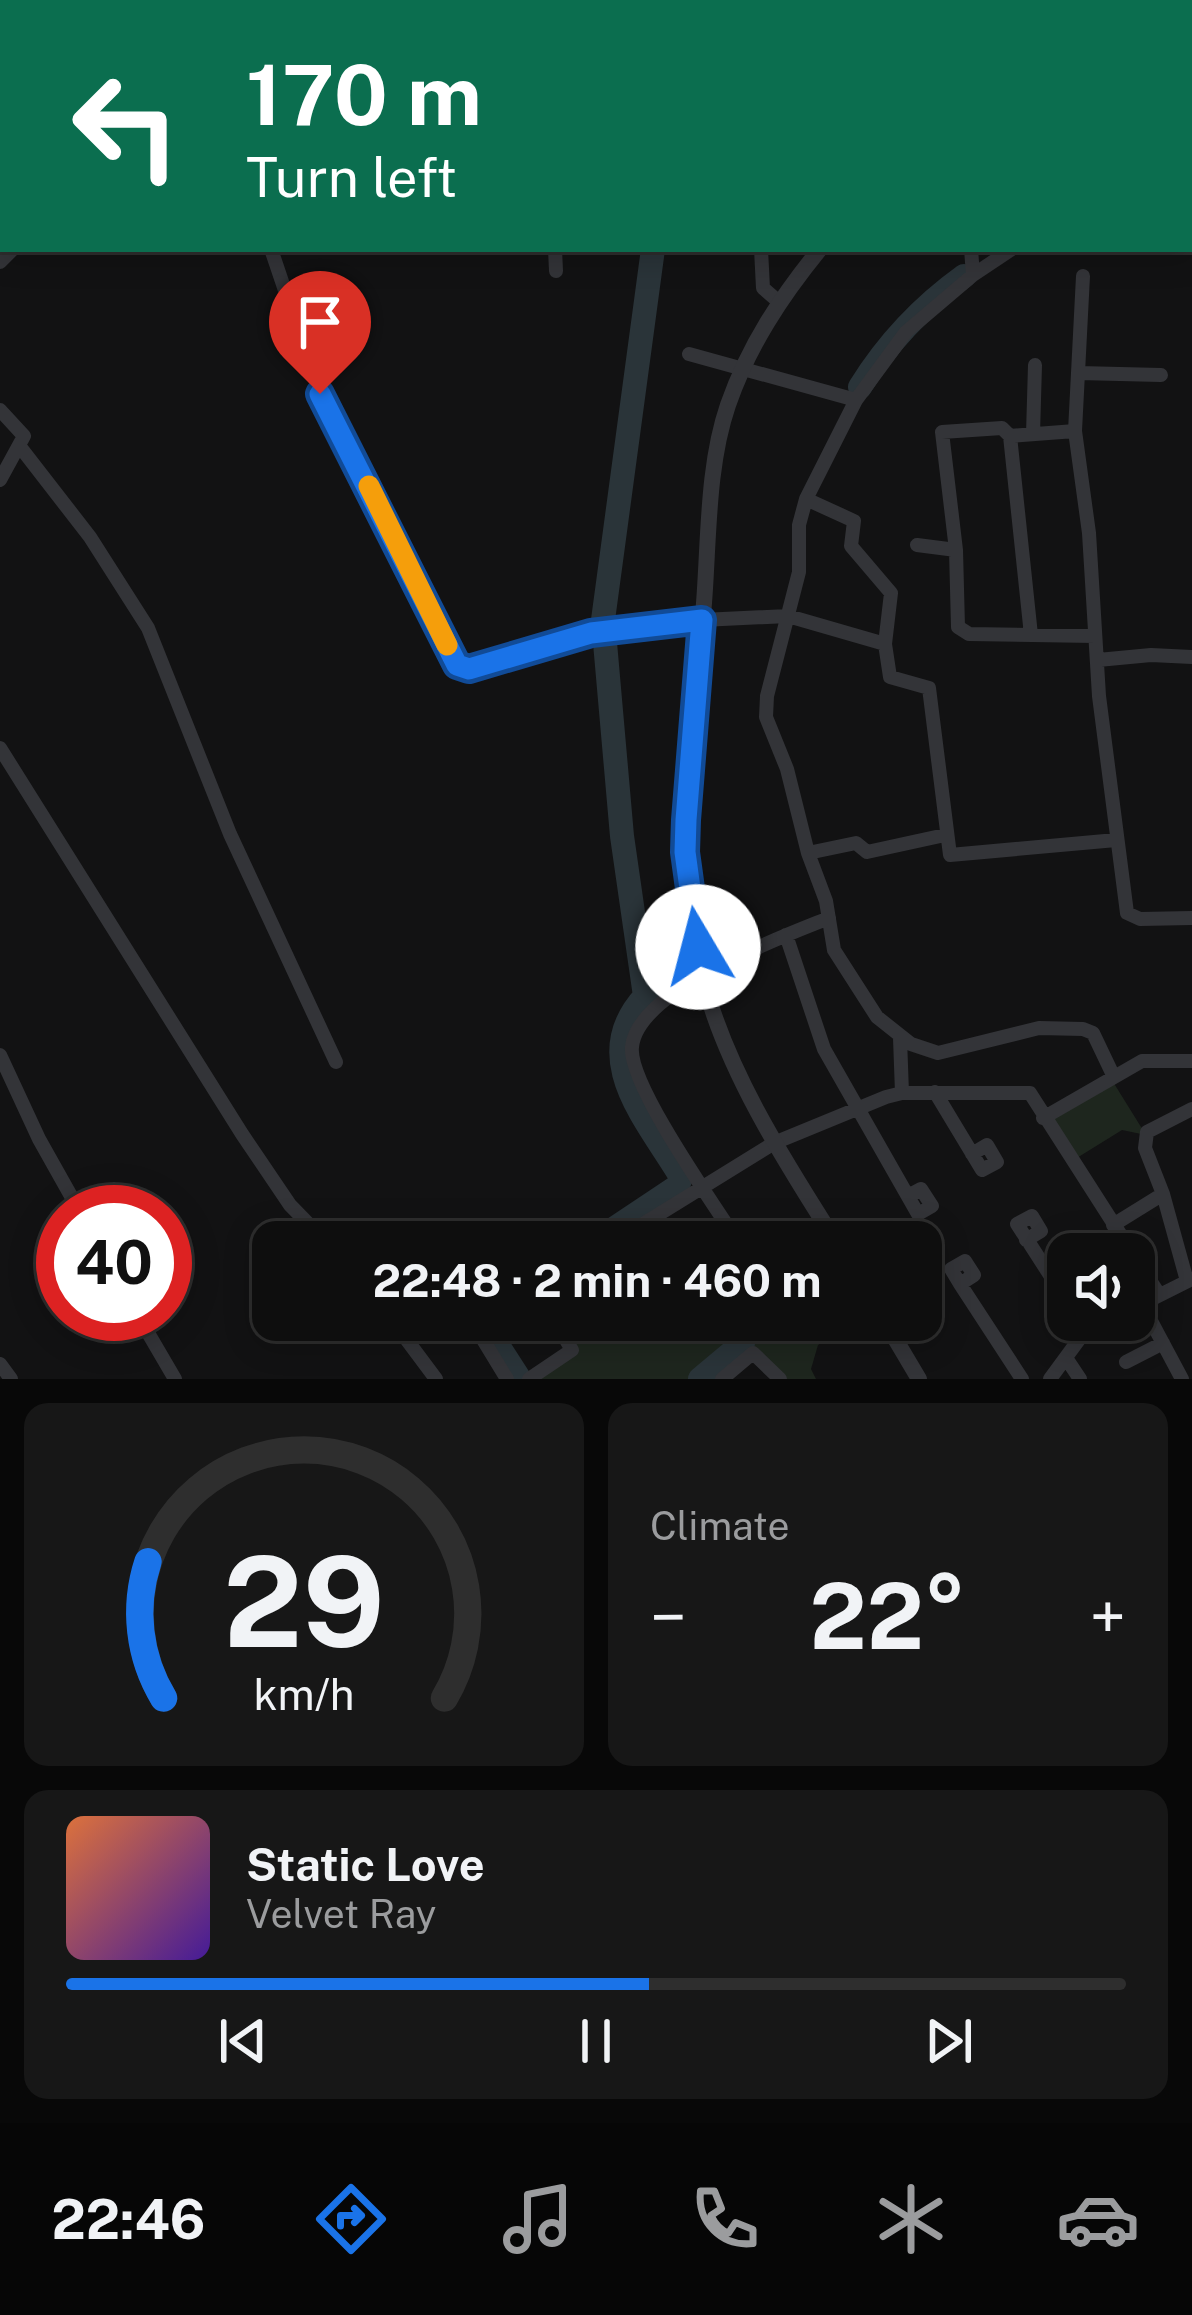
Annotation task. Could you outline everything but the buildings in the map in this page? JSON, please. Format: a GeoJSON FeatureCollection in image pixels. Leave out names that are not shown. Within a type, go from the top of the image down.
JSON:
{"type":"FeatureCollection","features":[{"type":"Feature","properties":{"kind":"street"},"geometry":{"type":"LineString","coordinates":[[273,252],[320,394],[457,665],[469,669],[591,633],[702,620],[788,616],[884,644]]}},
{"type":"Feature","properties":{"kind":"street"},"geometry":{"type":"LineString","coordinates":[[555,252],[556,271]]}},
{"type":"Feature","properties":{"kind":"street"},"geometry":{"type":"LineString","coordinates":[[761,252],[763,288],[779,302]]}},
{"type":"Feature","properties":{"kind":"street"},"geometry":{"type":"LineString","coordinates":[[818,252],[779,302],[742,367],[726,411],[717,461],[686,788],[685,852],[702,976],[743,1083],[823,1221]]}},
{"type":"Feature","properties":{"kind":"street"},"geometry":{"type":"LineString","coordinates":[[971,252],[973,275]]}},
{"type":"Feature","properties":{"kind":"street"},"geometry":{"type":"LineString","coordinates":[[1008,252],[906,332],[856,400],[806,499],[799,524],[799,572],[766,717],[787,769],[808,853],[826,901],[834,950],[877,1017],[900,1038],[923,1051],[938,1053],[1039,1028],[1083,1028],[1094,1033],[1113,1075]]}},
{"type":"Feature","properties":{"kind":"street"},"geometry":{"type":"LineString","coordinates":[[1082,275],[1075,431],[1127,913],[1140,919],[1192,918]]}},
{"type":"Feature","properties":{"kind":"street"},"geometry":{"type":"LineString","coordinates":[[688,354],[856,400]]}},
{"type":"Feature","properties":{"kind":"street"},"geometry":{"type":"LineString","coordinates":[[1033,434],[1035,365]]}},
{"type":"Feature","properties":{"kind":"street"},"geometry":{"type":"LineString","coordinates":[[1079,374],[1161,376]]}},
{"type":"Feature","properties":{"kind":"street"},"geometry":{"type":"LineString","coordinates":[[0,410],[24,436],[0,480]]}},
{"type":"Feature","properties":{"kind":"street"},"geometry":{"type":"LineString","coordinates":[[1031,635],[1010,436],[1001,428],[942,432],[956,550],[958,627],[969,634],[1031,635],[1095,636]]}},
{"type":"Feature","properties":{"kind":"street"},"geometry":{"type":"LineString","coordinates":[[1010,436],[1075,431]]}},
{"type":"Feature","properties":{"kind":"street"},"geometry":{"type":"LineString","coordinates":[[21,448],[90,537],[148,628],[230,835],[336,1062]]}},
{"type":"Feature","properties":{"kind":"street"},"geometry":{"type":"LineString","coordinates":[[806,499],[854,521],[851,545],[891,593],[884,644],[890,676],[925,685],[931,693],[950,855],[1116,840]]}},
{"type":"Feature","properties":{"kind":"street"},"geometry":{"type":"LineString","coordinates":[[916,544],[956,550]]}},
{"type":"Feature","properties":{"kind":"street"},"geometry":{"type":"LineString","coordinates":[[1098,660],[1192,657]]}},
{"type":"Feature","properties":{"kind":"street"},"geometry":{"type":"LineString","coordinates":[[0,748],[242,1134],[306,1221]]}},
{"type":"Feature","properties":{"kind":"street"},"geometry":{"type":"LineString","coordinates":[[808,853],[856,843],[867,852],[945,835]]}},
{"type":"Feature","properties":{"kind":"street"},"geometry":{"type":"LineString","coordinates":[[725,1221],[645,1091],[632,1046],[639,1026],[663,1001],[702,976],[829,918]]}},
{"type":"Feature","properties":{"kind":"street"},"geometry":{"type":"LineString","coordinates":[[786,935],[824,1049],[908,1196]]}},
{"type":"Feature","properties":{"kind":"street"},"geometry":{"type":"LineString","coordinates":[[900,1038],[902,1093]]}},
{"type":"Feature","properties":{"kind":"street"},"geometry":{"type":"LineString","coordinates":[[0,1055],[65,1185]]}},
{"type":"Feature","properties":{"kind":"street"},"geometry":{"type":"LineString","coordinates":[[1043,1118],[1142,1061],[1192,1061]]}},
{"type":"Feature","properties":{"kind":"street"},"geometry":{"type":"LineString","coordinates":[[935,1092],[972,1154]]}},
{"type":"Feature","properties":{"kind":"street"},"geometry":{"type":"LineString","coordinates":[[649,1221],[774,1143],[902,1093],[1030,1093],[1118,1233]]}},
{"type":"Feature","properties":{"kind":"street"},"geometry":{"type":"LineString","coordinates":[[1155,1296],[1190,1280],[1145,1148],[1147,1132],[1192,1109]]}},
{"type":"Feature","properties":{"kind":"street"},"geometry":{"type":"LineString","coordinates":[[1113,1225],[1163,1194]]}},
{"type":"Feature","properties":{"kind":"street"},"geometry":{"type":"LineString","coordinates":[[1026,1240],[1047,1272]]}},
{"type":"Feature","properties":{"kind":"street"},"geometry":{"type":"LineString","coordinates":[[960,1284],[1022,1379]]}},
{"type":"Feature","properties":{"kind":"street"},"geometry":{"type":"LineString","coordinates":[[1155,1288],[1159,1294]]}},
{"type":"Feature","properties":{"kind":"street"},"geometry":{"type":"LineString","coordinates":[[1155,1331],[1182,1379]]}},
{"type":"Feature","properties":{"kind":"street"},"geometry":{"type":"LineString","coordinates":[[153,1341],[175,1379]]}},
{"type":"Feature","properties":{"kind":"street"},"geometry":{"type":"LineString","coordinates":[[408,1341],[436,1379]]}},
{"type":"Feature","properties":{"kind":"street"},"geometry":{"type":"LineString","coordinates":[[484,1341],[507,1379]]}},
{"type":"Feature","properties":{"kind":"street"},"geometry":{"type":"LineString","coordinates":[[529,1379],[572,1351],[566,1341]]}},
{"type":"Feature","properties":{"kind":"street"},"geometry":{"type":"LineString","coordinates":[[896,1341],[919,1379]]}},
{"type":"Feature","properties":{"kind":"street"},"geometry":{"type":"LineString","coordinates":[[1050,1379],[1074,1341]]}},
{"type":"Feature","properties":{"kind":"street"},"geometry":{"type":"LineString","coordinates":[[1126,1362],[1163,1343]]}},
{"type":"Feature","properties":{"kind":"street"},"geometry":{"type":"LineString","coordinates":[[722,1379],[753,1353],[779,1379]]}},
{"type":"Feature","properties":{"kind":"street"},"geometry":{"type":"LineString","coordinates":[[1066,1358],[1080,1379]]}},
{"type":"Feature","properties":{"kind":"street"},"geometry":{"type":"LineString","coordinates":[[0,1364],[10,1379]]}},
{"type":"Feature","properties":{"kind":"shaded area"},"geometry":{"type":"Polygon","coordinates":[[[1110,1077],[1146,1135],[1122,1130],[1072,1161],[1043,1118],[1110,1077]]]}},
{"type":"Feature","properties":{"kind":"shaded area"},"geometry":{"type":"Polygon","coordinates":[[[566,1341],[739,1341],[691,1379],[532,1379],[572,1351],[566,1341]]]}},
{"type":"Feature","properties":{"kind":"shaded area"},"geometry":{"type":"Polygon","coordinates":[[[746,1341],[824,1341],[818,1345],[811,1369],[816,1379],[780,1379],[746,1341]]]}},
{"type":"Feature","properties":{"kind":"waterway"},"geometry":{"type":"LineString","coordinates":[[626,1221],[678,1186],[681,1177],[640,1111],[622,1065],[629,1019],[645,996],[622,836],[603,620],[653,252]]}},
{"type":"Feature","properties":{"kind":"waterway"},"geometry":{"type":"LineString","coordinates":[[860,387],[906,326],[964,276]]}},
{"type":"Feature","properties":{"kind":"waterway"},"geometry":{"type":"LineString","coordinates":[[645,996],[681,978]]}},
{"type":"Feature","properties":{"kind":"waterway"},"geometry":{"type":"LineString","coordinates":[[495,1341],[519,1378]]}},
{"type":"Feature","properties":{"kind":"waterway"},"geometry":{"type":"LineString","coordinates":[[700,1379],[743,1343]]}},
{"type":"Feature","properties":{"kind":"slow traffic"},"geometry":{"type":"LineString","coordinates":[[369,486],[447,645]]}},
{"type":"Feature","properties":{"kind":"route"},"geometry":{"type":"LineString","coordinates":[[320,394],[457,665],[469,669],[591,633],[702,620],[686,788],[685,852],[698,947]]}}]}
